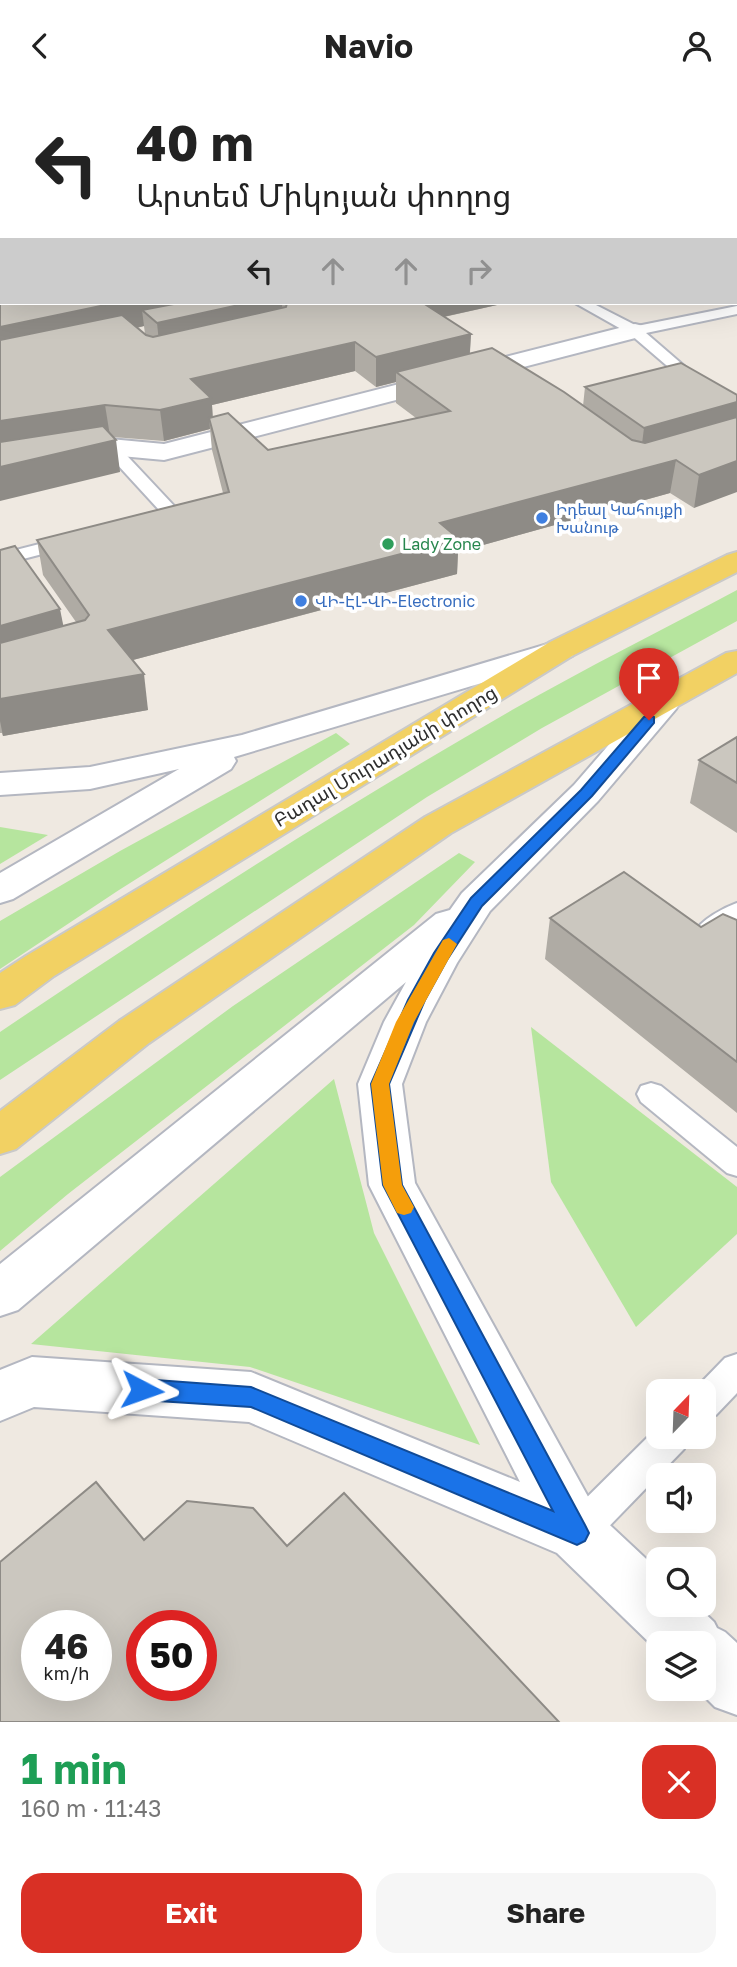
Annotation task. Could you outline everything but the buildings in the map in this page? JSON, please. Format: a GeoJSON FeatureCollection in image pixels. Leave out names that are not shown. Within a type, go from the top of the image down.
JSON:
{"type":"FeatureCollection","features":[{"type":"Feature","properties":{"kind":"main road"},"geometry":{"type":"LineString","coordinates":[[33,91],[93,91]]}},
{"type":"Feature","properties":{"kind":"main road"},"geometry":{"type":"LineString","coordinates":[[0,464],[110,447],[164,452],[635,331]]}},
{"type":"Feature","properties":{"kind":"main road","name":"Բադալ Մուրադյանի փողոց"},"geometry":{"type":"LineString","coordinates":[[0,994],[40,966],[561,649],[737,561]]}},
{"type":"Feature","properties":{"kind":"main road"},"geometry":{"type":"LineString","coordinates":[[0,784],[90,778],[248,744],[561,649]]}},
{"type":"Feature","properties":{"kind":"main road"},"geometry":{"type":"LineString","coordinates":[[0,1136],[134,1032],[438,825],[737,660]]}},
{"type":"Feature","properties":{"kind":"main road"},"geometry":{"type":"LineString","coordinates":[[0,1294],[477,902],[586,793],[664,702]]}},
{"type":"Feature","properties":{"kind":"main road"},"geometry":{"type":"LineString","coordinates":[[0,890],[248,744]]}},
{"type":"Feature","properties":{"kind":"main road"},"geometry":{"type":"LineString","coordinates":[[477,902],[440,957],[411,1011],[380,1084],[393,1185],[577,1533],[680,1631]]}},
{"type":"Feature","properties":{"kind":"main road"},"geometry":{"type":"LineString","coordinates":[[0,1396],[32,1383],[251,1397],[577,1533]]}},
{"type":"Feature","properties":{"kind":"main road"},"geometry":{"type":"LineString","coordinates":[[716,1665],[737,1685]]}},
{"type":"Feature","properties":{"kind":"lane"},"geometry":{"type":"LineString","coordinates":[[586,305],[635,331],[685,375],[737,406]]}},
{"type":"Feature","properties":{"kind":"lane"},"geometry":{"type":"LineString","coordinates":[[635,331],[737,310]]}},
{"type":"Feature","properties":{"kind":"lane"},"geometry":{"type":"LineString","coordinates":[[660,381],[685,375]]}},
{"type":"Feature","properties":{"kind":"lane"},"geometry":{"type":"LineString","coordinates":[[110,447],[171,513],[132,524]]}},
{"type":"Feature","properties":{"kind":"lane"},"geometry":{"type":"LineString","coordinates":[[8,558],[94,534]]}},
{"type":"Feature","properties":{"kind":"lane"},"geometry":{"type":"LineString","coordinates":[[8,558],[31,577]]}},
{"type":"Feature","properties":{"kind":"lane"},"geometry":{"type":"LineString","coordinates":[[737,912],[706,933],[737,956]]}},
{"type":"Feature","properties":{"kind":"lane"},"geometry":{"type":"LineString","coordinates":[[651,1094],[737,1164]]}},
{"type":"Feature","properties":{"kind":"lane"},"geometry":{"type":"LineString","coordinates":[[716,1391],[737,1369]]}},
{"type":"Feature","properties":{"kind":"lane"},"geometry":{"type":"LineString","coordinates":[[577,1533],[660,1449]]}},
{"type":"Feature","properties":{"kind":"green space"},"geometry":{"type":"Polygon","coordinates":[[[737,590],[737,621],[542,728],[427,797],[0,1080],[0,1032],[63,990],[253,866],[447,748],[568,679],[737,590]]]}},
{"type":"Feature","properties":{"kind":"green space"},"geometry":{"type":"Polygon","coordinates":[[[336,733],[350,744],[119,890],[0,969],[0,921],[120,851],[336,733]]]}},
{"type":"Feature","properties":{"kind":"green space"},"geometry":{"type":"Polygon","coordinates":[[[0,827],[48,835],[0,864],[0,827]]]}},
{"type":"Feature","properties":{"kind":"green space"},"geometry":{"type":"Polygon","coordinates":[[[459,853],[475,862],[414,925],[68,1194],[0,1251],[0,1177],[233,1006],[459,853]]]}},
{"type":"Feature","properties":{"kind":"green space"},"geometry":{"type":"Polygon","coordinates":[[[531,1027],[737,1187],[737,1234],[636,1327],[551,1182],[531,1027]]]}},
{"type":"Feature","properties":{"kind":"green space"},"geometry":{"type":"Polygon","coordinates":[[[334,1079],[374,1233],[480,1445],[250,1367],[31,1344],[334,1079]]]}},
{"type":"Feature","properties":{"kind":"slow traffic"},"geometry":{"type":"LineString","coordinates":[[404,1207],[393,1185],[380,1084],[405,1022],[449,944]]}},
{"type":"Feature","properties":{"kind":"place","name":"Իդեալ Կահույքի Խանութ"},"geometry":{"type":"Point","coordinates":[542,518]}},
{"type":"Feature","properties":{"kind":"place","name":"Lady Zone"},"geometry":{"type":"Point","coordinates":[388,544]}},
{"type":"Feature","properties":{"kind":"place","name":"ՎԻ-ԷԼ-ՎԻ-Electronic"},"geometry":{"type":"Point","coordinates":[301,601]}},
{"type":"Feature","properties":{"kind":"route"},"geometry":{"type":"LineString","coordinates":[[142,1390],[251,1397],[577,1533],[393,1185],[380,1084],[416,1000],[440,957],[477,902],[586,793],[649,720]]}}]}
